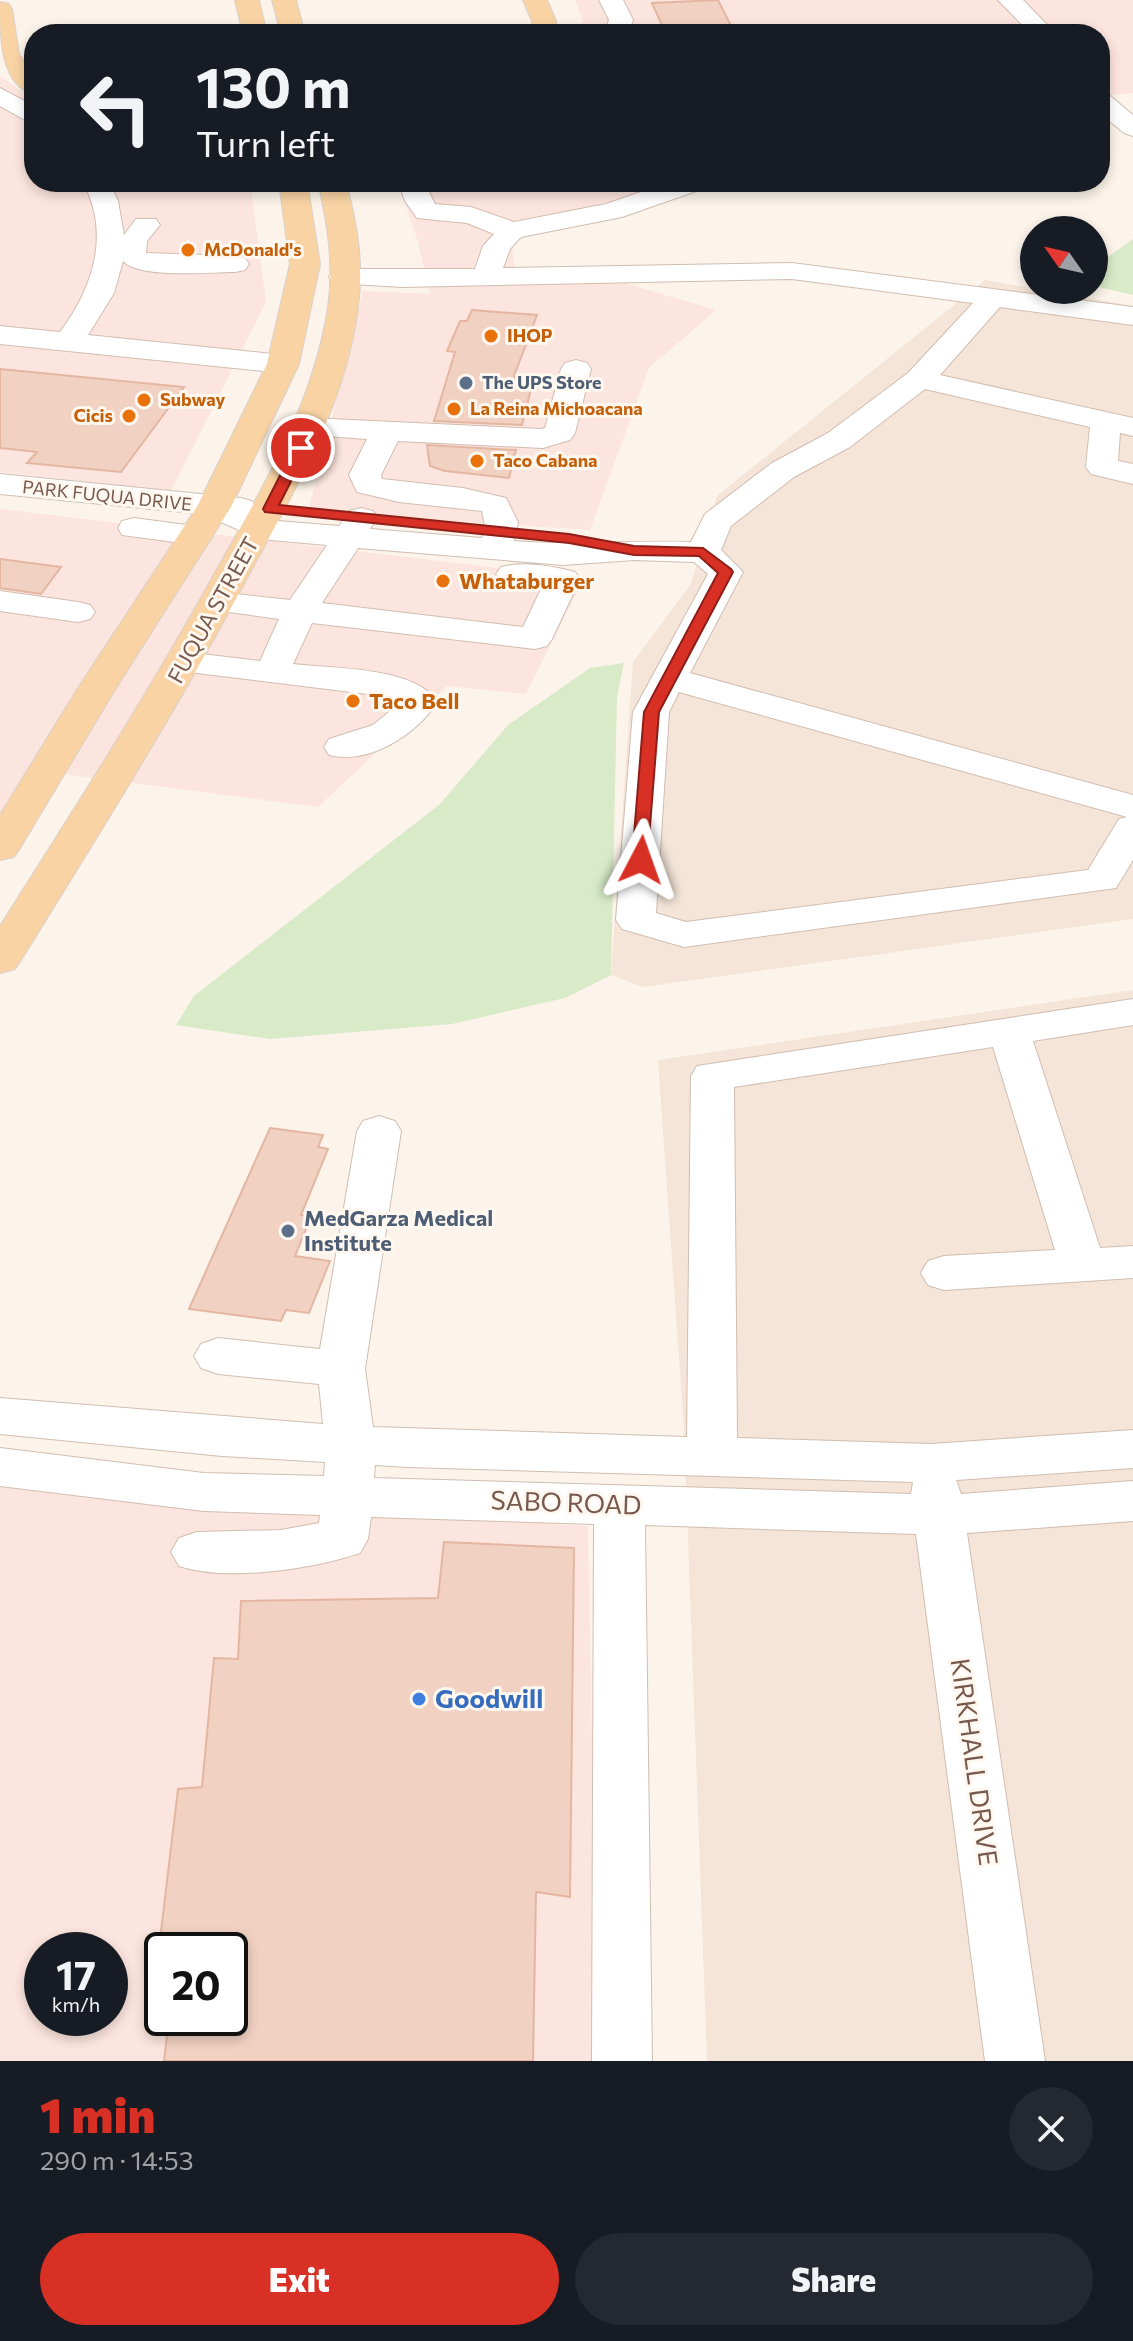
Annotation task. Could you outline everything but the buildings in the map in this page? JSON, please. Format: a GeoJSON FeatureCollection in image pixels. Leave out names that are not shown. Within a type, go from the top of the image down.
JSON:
{"type":"FeatureCollection","features":[{"type":"Feature","properties":{"kind":"main road"},"geometry":{"type":"LineString","coordinates":[[247,0],[253,24]]}},
{"type":"Feature","properties":{"kind":"main road"},"geometry":{"type":"LineString","coordinates":[[284,0],[290,24]]}},
{"type":"Feature","properties":{"kind":"main road"},"geometry":{"type":"LineString","coordinates":[[535,0],[544,24]]}},
{"type":"Feature","properties":{"kind":"main road"},"geometry":{"type":"LineString","coordinates":[[0,9],[2,40],[8,62],[24,82]]}},
{"type":"Feature","properties":{"kind":"main road"},"geometry":{"type":"LineString","coordinates":[[0,848],[97,688],[206,521],[283,364],[305,264],[294,192]]}},
{"type":"Feature","properties":{"kind":"main road","name":"FUQUA STREET"},"geometry":{"type":"LineString","coordinates":[[0,960],[185,663],[264,519],[309,427],[332,360],[343,306],[345,235],[334,192]]}},
{"type":"Feature","properties":{"kind":"main road"},"geometry":{"type":"LineString","coordinates":[[302,278],[344,272]]}},
{"type":"Feature","properties":{"kind":"main road"},"geometry":{"type":"LineString","coordinates":[[283,364],[332,360]]}},
{"type":"Feature","properties":{"kind":"street"},"geometry":{"type":"LineString","coordinates":[[611,0],[621,20],[620,24]]}},
{"type":"Feature","properties":{"kind":"street"},"geometry":{"type":"LineString","coordinates":[[1010,0],[1034,24]]}},
{"type":"Feature","properties":{"kind":"street"},"geometry":{"type":"LineString","coordinates":[[0,95],[24,111]]}},
{"type":"Feature","properties":{"kind":"street"},"geometry":{"type":"LineString","coordinates":[[1110,104],[1133,103]]}},
{"type":"Feature","properties":{"kind":"street"},"geometry":{"type":"LineString","coordinates":[[1110,111],[1133,128]]}},
{"type":"Feature","properties":{"kind":"street"},"geometry":{"type":"LineString","coordinates":[[68,342],[100,296],[109,274],[111,258],[107,201],[102,192]]}},
{"type":"Feature","properties":{"kind":"street"},"geometry":{"type":"LineString","coordinates":[[415,192],[427,212],[471,215],[512,231],[612,211],[667,192]]}},
{"type":"Feature","properties":{"kind":"street"},"geometry":{"type":"LineString","coordinates":[[146,225],[134,240],[131,251],[136,259],[146,263],[235,264]]}},
{"type":"Feature","properties":{"kind":"street"},"geometry":{"type":"LineString","coordinates":[[489,269],[497,246],[512,231]]}},
{"type":"Feature","properties":{"kind":"street"},"geometry":{"type":"LineString","coordinates":[[344,272],[489,269],[617,275],[792,271],[1133,316]]}},
{"type":"Feature","properties":{"kind":"street"},"geometry":{"type":"LineString","coordinates":[[992,298],[965,332],[919,379],[839,440],[764,483],[717,521],[703,552],[726,572],[651,712],[636,920],[684,935],[1102,880],[1133,827]]}},
{"type":"Feature","properties":{"kind":"street"},"geometry":{"type":"LineString","coordinates":[[0,335],[283,364]]}},
{"type":"Feature","properties":{"kind":"street"},"geometry":{"type":"LineString","coordinates":[[309,427],[543,439],[559,433],[576,369]]}},
{"type":"Feature","properties":{"kind":"street"},"geometry":{"type":"LineString","coordinates":[[919,379],[1120,424],[1102,467],[1133,474]]}},
{"type":"Feature","properties":{"kind":"street"},"geometry":{"type":"LineString","coordinates":[[387,431],[365,475],[368,485],[384,491],[476,499],[495,505],[502,517],[498,541]]}},
{"type":"Feature","properties":{"kind":"street","name":"PARK FUQUA DRIVE"},"geometry":{"type":"LineString","coordinates":[[0,484],[206,521],[264,519],[350,536],[498,541],[563,555],[593,548],[703,552]]}},
{"type":"Feature","properties":{"kind":"street"},"geometry":{"type":"LineString","coordinates":[[134,528],[206,521]]}},
{"type":"Feature","properties":{"kind":"street"},"geometry":{"type":"LineString","coordinates":[[219,602],[300,611],[535,639],[563,579],[350,536],[300,611],[272,673]]}},
{"type":"Feature","properties":{"kind":"street"},"geometry":{"type":"LineString","coordinates":[[0,601],[78,612]]}},
{"type":"Feature","properties":{"kind":"street"},"geometry":{"type":"LineString","coordinates":[[185,663],[391,686],[413,695],[420,702],[412,712],[373,741],[342,747]]}},
{"type":"Feature","properties":{"kind":"street"},"geometry":{"type":"LineString","coordinates":[[671,679],[1133,807]]}},
{"type":"Feature","properties":{"kind":"street"},"geometry":{"type":"LineString","coordinates":[[712,1457],[712,1076],[1133,1012]]}},
{"type":"Feature","properties":{"kind":"street"},"geometry":{"type":"LineString","coordinates":[[1009,1031],[1082,1264]]}},
{"type":"Feature","properties":{"kind":"street"},"geometry":{"type":"LineString","coordinates":[[197,1552],[281,1550],[342,1539],[349,1496],[350,1445],[341,1369],[379,1131]]}},
{"type":"Feature","properties":{"kind":"street"},"geometry":{"type":"LineString","coordinates":[[944,1273],[1133,1262]]}},
{"type":"Feature","properties":{"kind":"street"},"geometry":{"type":"LineString","coordinates":[[218,1356],[341,1369]]}},
{"type":"Feature","properties":{"kind":"street","name":"SABO ROAD"},"geometry":{"type":"LineString","coordinates":[[0,1416],[222,1437],[350,1445],[712,1457],[936,1489],[1133,1501]]}},
{"type":"Feature","properties":{"kind":"street","name":"SABO ROAD"},"geometry":{"type":"LineString","coordinates":[[0,1467],[204,1492],[619,1505],[936,1489],[1133,1449]]}},
{"type":"Feature","properties":{"kind":"street","name":"KIRKHALL DRIVE"},"geometry":{"type":"LineString","coordinates":[[936,1489],[1015,2061]]}},
{"type":"Feature","properties":{"kind":"street"},"geometry":{"type":"LineString","coordinates":[[619,1505],[622,2061]]}},
{"type":"Feature","properties":{"kind":"shaded area"},"geometry":{"type":"Polygon","coordinates":[[[575,0],[1133,0],[1133,93],[1110,95],[1110,24],[582,24],[575,0]]]}},
{"type":"Feature","properties":{"kind":"shaded area"},"geometry":{"type":"Polygon","coordinates":[[[0,76],[24,93],[24,192],[251,192],[266,302],[171,491],[0,472],[0,76]]]}},
{"type":"Feature","properties":{"kind":"shaded area"},"geometry":{"type":"Polygon","coordinates":[[[401,192],[650,192],[610,206],[507,222],[518,283],[625,283],[716,310],[649,368],[590,530],[308,512],[363,291],[430,294],[418,242],[401,192]]]}},
{"type":"Feature","properties":{"kind":"shaded area"},"geometry":{"type":"Polygon","coordinates":[[[985,280],[1020,286],[1020,304],[1108,302],[1133,306],[1133,919],[643,987],[611,975],[633,662],[691,584],[717,496],[985,280]]]}},
{"type":"Feature","properties":{"kind":"shaded area"},"geometry":{"type":"Polygon","coordinates":[[[0,509],[584,578],[526,694],[447,686],[318,807],[32,770],[0,817],[0,509]]]}},
{"type":"Feature","properties":{"kind":"shaded area"},"geometry":{"type":"Polygon","coordinates":[[[1133,990],[1133,2061],[707,2061],[684,1429],[658,1060],[1133,990]]]}},
{"type":"Feature","properties":{"kind":"shaded area"},"geometry":{"type":"Polygon","coordinates":[[[0,1479],[170,1503],[588,1526],[598,2061],[0,2061],[0,1479]]]}},
{"type":"Feature","properties":{"kind":"green space"},"geometry":{"type":"Polygon","coordinates":[[[1133,239],[1133,295],[1108,289],[1108,257],[1133,239]]]}},
{"type":"Feature","properties":{"kind":"green space"},"geometry":{"type":"Polygon","coordinates":[[[624,663],[617,697],[611,975],[565,998],[452,1024],[270,1039],[176,1025],[194,996],[440,804],[508,725],[590,668],[624,663]]]}},
{"type":"Feature","properties":{"kind":"place","name":"McDonald's"},"geometry":{"type":"Point","coordinates":[188,250]}},
{"type":"Feature","properties":{"kind":"place","name":"IHOP"},"geometry":{"type":"Point","coordinates":[491,336]}},
{"type":"Feature","properties":{"kind":"place","name":"The UPS Store"},"geometry":{"type":"Point","coordinates":[466,383]}},
{"type":"Feature","properties":{"kind":"place","name":"Subway"},"geometry":{"type":"Point","coordinates":[144,400]}},
{"type":"Feature","properties":{"kind":"place","name":"La Reina Michoacana"},"geometry":{"type":"Point","coordinates":[454,409]}},
{"type":"Feature","properties":{"kind":"place","name":"Cicis"},"geometry":{"type":"Point","coordinates":[129,416]}},
{"type":"Feature","properties":{"kind":"place","name":"Taco Cabana"},"geometry":{"type":"Point","coordinates":[477,461]}},
{"type":"Feature","properties":{"kind":"place","name":"Whataburger"},"geometry":{"type":"Point","coordinates":[443,581]}},
{"type":"Feature","properties":{"kind":"place","name":"Taco Bell"},"geometry":{"type":"Point","coordinates":[353,701]}},
{"type":"Feature","properties":{"kind":"place","name":"MedGarza Medical Institute"},"geometry":{"type":"Point","coordinates":[288,1231]}},
{"type":"Feature","properties":{"kind":"place","name":"Goodwill"},"geometry":{"type":"Point","coordinates":[419,1699]}},
{"type":"Feature","properties":{"kind":"route"},"geometry":{"type":"LineString","coordinates":[[301,448],[270,509],[569,538],[634,550],[703,552],[726,572],[684,656],[651,712],[641,860]]}}]}
